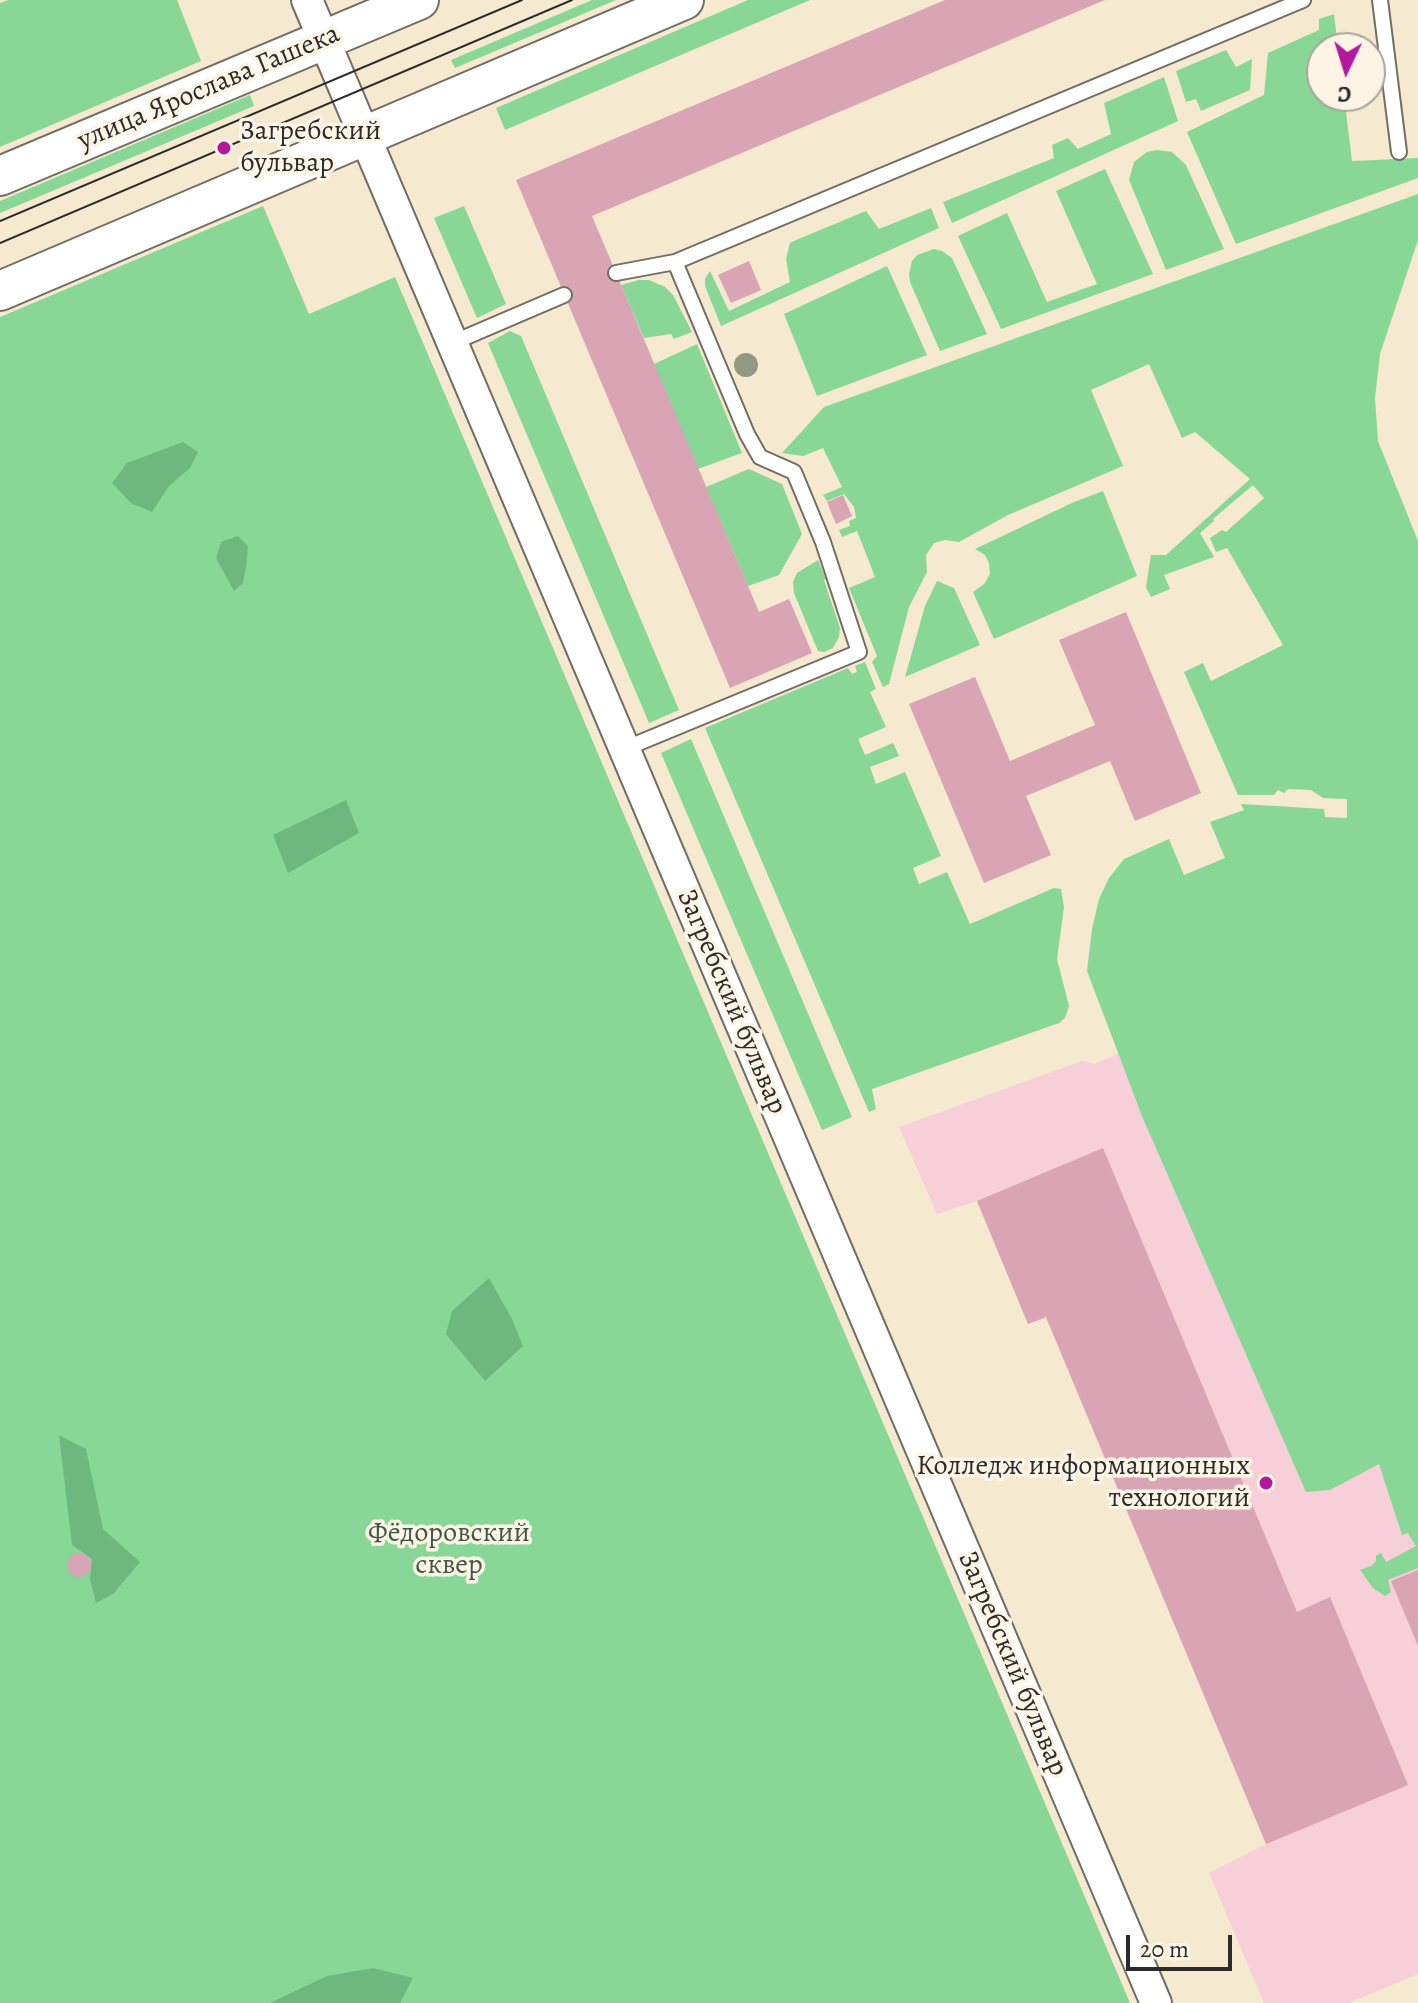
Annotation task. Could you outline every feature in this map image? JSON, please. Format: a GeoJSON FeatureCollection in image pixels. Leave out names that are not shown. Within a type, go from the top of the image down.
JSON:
{"type":"FeatureCollection","features":[{"type":"Feature","properties":{"kind":"street","name":"Загребский бульвар"},"geometry":{"type":"LineString","coordinates":[[307,0],[1156,2003]]}},
{"type":"Feature","properties":{"kind":"street","name":"улица Ярослава Гашека"},"geometry":{"type":"LineString","coordinates":[[0,176],[419,0]]}},
{"type":"Feature","properties":{"kind":"street"},"geometry":{"type":"LineString","coordinates":[[0,291],[684,0]]}},
{"type":"Feature","properties":{"kind":"lane"},"geometry":{"type":"LineString","coordinates":[[616,273],[675,262],[1303,0]]}},
{"type":"Feature","properties":{"kind":"lane"},"geometry":{"type":"LineString","coordinates":[[1380,0],[1399,152]]}},
{"type":"Feature","properties":{"kind":"lane"},"geometry":{"type":"LineString","coordinates":[[624,749],[859,652],[823,542],[794,472],[760,457],[753,446],[675,262]]}},
{"type":"Feature","properties":{"kind":"lane"},"geometry":{"type":"LineString","coordinates":[[452,343],[564,295]]}},
{"type":"Feature","properties":{"kind":"shaded area","name":"Колледж информационных технологий"},"geometry":{"type":"Polygon","coordinates":[[[1418,830],[1418,1974],[1349,2003],[1264,2003],[1209,1873],[1266,1844],[1046,1318],[1028,1324],[977,1201],[937,1214],[899,1127],[1082,1061],[1095,1064],[1124,1051],[1418,830]]]}},
{"type":"Feature","properties":{"kind":"green space"},"geometry":{"type":"Polygon","coordinates":[[[8,0],[177,0],[201,61],[0,147],[0,3],[8,0]]]}},
{"type":"Feature","properties":{"kind":"green space"},"geometry":{"type":"Polygon","coordinates":[[[592,0],[616,0],[455,68],[451,60],[592,0]]]}},
{"type":"Feature","properties":{"kind":"green space"},"geometry":{"type":"Polygon","coordinates":[[[748,0],[810,0],[505,130],[496,108],[748,0]]]}},
{"type":"Feature","properties":{"kind":"green space"},"geometry":{"type":"Polygon","coordinates":[[[1334,14],[1336,32],[1315,32],[1319,30],[1319,19],[1334,14]]]}},
{"type":"Feature","properties":{"kind":"green space"},"geometry":{"type":"Polygon","coordinates":[[[1306,36],[1306,112],[1346,112],[1352,161],[1418,158],[1418,178],[1236,244],[1187,132],[1264,95],[1268,53],[1306,36]]]}},
{"type":"Feature","properties":{"kind":"green space"},"geometry":{"type":"Polygon","coordinates":[[[1226,50],[1236,67],[1252,59],[1250,90],[1201,111],[1196,99],[1186,102],[1176,71],[1226,50]]]}},
{"type":"Feature","properties":{"kind":"green space"},"geometry":{"type":"Polygon","coordinates":[[[1164,77],[1178,121],[952,223],[943,202],[1054,158],[1052,145],[1068,138],[1078,149],[1111,134],[1104,103],[1164,77]]]}},
{"type":"Feature","properties":{"kind":"green space"},"geometry":{"type":"Polygon","coordinates":[[[250,95],[254,106],[0,213],[0,201],[250,95]]]}},
{"type":"Feature","properties":{"kind":"green space"},"geometry":{"type":"Polygon","coordinates":[[[1147,152],[1172,152],[1186,165],[1224,249],[1166,270],[1129,180],[1134,162],[1147,152]]]}},
{"type":"Feature","properties":{"kind":"green space"},"geometry":{"type":"Polygon","coordinates":[[[1105,169],[1153,274],[1001,329],[958,236],[1007,213],[1047,302],[1097,284],[1056,191],[1105,169]]]}},
{"type":"Feature","properties":{"kind":"green space"},"geometry":{"type":"Polygon","coordinates":[[[1418,194],[1418,240],[1380,354],[1375,398],[1378,441],[1418,541],[1418,1568],[1388,1580],[1391,1592],[1385,1596],[1373,1588],[1360,1570],[1371,1566],[1381,1553],[1386,1562],[1416,1546],[1408,1533],[1402,1535],[1379,1464],[1330,1490],[1306,1492],[1142,1116],[1087,971],[1099,899],[1109,878],[1124,859],[1169,839],[1184,875],[1225,858],[1210,822],[1244,810],[1241,804],[1324,809],[1325,817],[1347,818],[1347,799],[1323,798],[1311,790],[1288,789],[1284,793],[1278,790],[1274,795],[1238,795],[1184,672],[1203,663],[1211,681],[1283,645],[1227,548],[1216,552],[1210,538],[1222,530],[1226,532],[1264,498],[1253,485],[1213,519],[1200,533],[1214,557],[1164,575],[1170,589],[1151,597],[1146,587],[1151,555],[1166,555],[1250,479],[1195,432],[1182,438],[1149,364],[1091,390],[1123,466],[1008,515],[959,542],[945,540],[934,543],[926,555],[927,572],[909,607],[889,684],[883,687],[872,662],[877,656],[849,588],[875,577],[857,531],[842,537],[839,530],[850,526],[849,521],[856,518],[854,507],[844,494],[827,501],[823,495],[842,487],[823,448],[803,456],[782,453],[824,407],[1418,194]]]}},
{"type":"Feature","properties":{"kind":"green space","name":"Фёдоровский сквер"},"geometry":{"type":"Polygon","coordinates":[[[263,206],[309,314],[395,277],[1130,2003],[0,2003],[0,317],[263,206]]]}},
{"type":"Feature","properties":{"kind":"green space"},"geometry":{"type":"Polygon","coordinates":[[[464,206],[506,304],[477,318],[434,218],[464,206]]]}},
{"type":"Feature","properties":{"kind":"green space"},"geometry":{"type":"Polygon","coordinates":[[[931,208],[939,228],[721,326],[705,286],[710,271],[729,311],[790,282],[786,259],[790,243],[866,211],[879,229],[931,208]]]}},
{"type":"Feature","properties":{"kind":"green space"},"geometry":{"type":"Polygon","coordinates":[[[934,249],[952,258],[987,334],[940,351],[909,274],[917,255],[934,249]]]}},
{"type":"Feature","properties":{"kind":"green space"},"geometry":{"type":"Polygon","coordinates":[[[887,266],[927,355],[817,396],[784,314],[887,266]]]}},
{"type":"Feature","properties":{"kind":"green space"},"geometry":{"type":"Polygon","coordinates":[[[649,280],[665,287],[673,295],[692,332],[674,339],[671,334],[644,338],[621,285],[649,280]]]}},
{"type":"Feature","properties":{"kind":"green space"},"geometry":{"type":"Polygon","coordinates":[[[510,331],[521,336],[679,710],[649,723],[488,343],[510,331]]]}},
{"type":"Feature","properties":{"kind":"green space"},"geometry":{"type":"Polygon","coordinates":[[[697,344],[742,453],[698,469],[654,364],[697,344]]]}},
{"type":"Feature","properties":{"kind":"green space"},"geometry":{"type":"Polygon","coordinates":[[[183,442],[198,452],[190,468],[169,486],[152,512],[131,503],[112,483],[127,463],[183,442]]]}},
{"type":"Feature","properties":{"kind":"green space"},"geometry":{"type":"Polygon","coordinates":[[[749,469],[782,484],[802,534],[779,575],[748,586],[706,487],[749,469]]]}},
{"type":"Feature","properties":{"kind":"green space"},"geometry":{"type":"Polygon","coordinates":[[[1103,491],[1137,576],[994,639],[973,592],[984,584],[990,574],[985,555],[975,549],[1103,491]]]}},
{"type":"Feature","properties":{"kind":"green space"},"geometry":{"type":"Polygon","coordinates":[[[238,536],[248,546],[243,583],[234,591],[216,558],[221,542],[238,536]]]}},
{"type":"Feature","properties":{"kind":"green space"},"geometry":{"type":"Polygon","coordinates":[[[818,560],[840,628],[833,648],[824,652],[818,651],[794,593],[793,582],[797,573],[818,560]]]}},
{"type":"Feature","properties":{"kind":"green space"},"geometry":{"type":"Polygon","coordinates":[[[937,581],[954,588],[980,645],[905,677],[925,606],[937,581]]]}},
{"type":"Feature","properties":{"kind":"green space"},"geometry":{"type":"Polygon","coordinates":[[[865,662],[876,689],[870,692],[886,727],[858,739],[865,755],[893,743],[899,756],[870,767],[876,784],[905,772],[941,856],[913,868],[919,884],[947,872],[970,924],[1054,888],[1061,889],[1064,907],[1057,959],[1069,1006],[1065,1018],[1059,1023],[872,1089],[876,1109],[869,1112],[705,728],[848,668],[852,674],[857,672],[855,666],[865,662]]]}},
{"type":"Feature","properties":{"kind":"green space"},"geometry":{"type":"Polygon","coordinates":[[[691,739],[852,1117],[822,1130],[661,753],[691,739]]]}},
{"type":"Feature","properties":{"kind":"green space"},"geometry":{"type":"Polygon","coordinates":[[[346,800],[359,833],[288,873],[273,835],[346,800]]]}},
{"type":"Feature","properties":{"kind":"green space"},"geometry":{"type":"Polygon","coordinates":[[[489,1278],[523,1346],[485,1381],[446,1334],[452,1311],[489,1278]]]}},
{"type":"Feature","properties":{"kind":"green space"},"geometry":{"type":"Polygon","coordinates":[[[59,1435],[86,1449],[103,1529],[140,1562],[113,1594],[96,1603],[90,1579],[92,1559],[72,1545],[59,1435]]]}},
{"type":"Feature","properties":{"kind":"green space"},"geometry":{"type":"Polygon","coordinates":[[[373,1968],[413,1978],[400,2003],[270,2003],[327,1976],[373,1968]]]}},
{"type":"Feature","properties":{"kind":"building"},"geometry":{"type":"Polygon","coordinates":[[[945,0],[1105,0],[592,216],[759,612],[789,599],[812,653],[730,688],[516,180],[945,0]]]}},
{"type":"Feature","properties":{"kind":"building"},"geometry":{"type":"Polygon","coordinates":[[[749,261],[761,290],[731,303],[718,275],[749,261]]]}},
{"type":"Feature","properties":{"kind":"building"},"geometry":{"type":"Polygon","coordinates":[[[843,495],[852,516],[836,524],[827,502],[843,495]]]}},
{"type":"Feature","properties":{"kind":"building"},"geometry":{"type":"Polygon","coordinates":[[[1126,612],[1201,793],[1135,821],[1110,761],[1026,796],[1051,855],[984,883],[909,704],[975,677],[1010,761],[1095,725],[1059,640],[1126,612]]]}},
{"type":"Feature","properties":{"kind":"building"},"geometry":{"type":"Polygon","coordinates":[[[1103,1148],[1297,1612],[1330,1597],[1408,1785],[1266,1844],[1046,1317],[1028,1324],[977,1201],[1103,1148]]]}},
{"type":"Feature","properties":{"kind":"building"},"geometry":{"type":"Polygon","coordinates":[[[79,1553],[87,1557],[91,1565],[87,1573],[79,1577],[71,1573],[67,1565],[71,1557],[79,1553]]]}},
{"type":"Feature","properties":{"kind":"building"},"geometry":{"type":"Polygon","coordinates":[[[1418,1570],[1418,1646],[1391,1581],[1418,1570]]]}},
{"type":"Feature","properties":{"kind":"tram line"},"geometry":{"type":"LineString","coordinates":[[0,221],[522,0]]}},
{"type":"Feature","properties":{"kind":"tram line"},"geometry":{"type":"LineString","coordinates":[[0,243],[572,0]]}},
{"type":"Feature","properties":{"kind":"place","name":"Загребский бульвар"},"geometry":{"type":"Point","coordinates":[224,148]}},
{"type":"Feature","properties":{"kind":"place","name":"Колледж информационных технологий"},"geometry":{"type":"Point","coordinates":[1266,1483]}}]}
